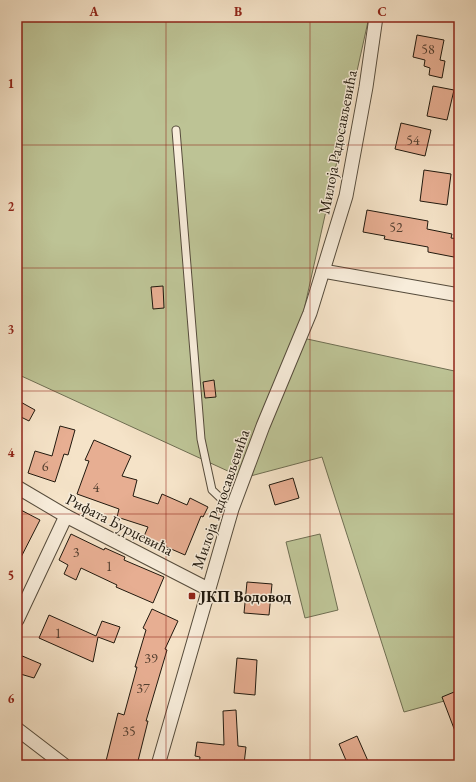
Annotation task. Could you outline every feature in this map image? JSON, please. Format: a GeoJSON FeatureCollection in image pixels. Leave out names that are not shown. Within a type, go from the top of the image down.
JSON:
{"type":"FeatureCollection","features":[{"type":"Feature","properties":{"kind":"street","name":"Милоја Радосављевића"},"geometry":{"type":"LineString","coordinates":[[158,765],[232,509],[263,426],[310,313],[346,196],[366,87],[376,17]]}},
{"type":"Feature","properties":{"kind":"street"},"geometry":{"type":"LineString","coordinates":[[323,271],[459,295]]}},
{"type":"Feature","properties":{"kind":"street","name":"Рифата Бурџевића"},"geometry":{"type":"LineString","coordinates":[[17,488],[66,516],[208,589]]}},
{"type":"Feature","properties":{"kind":"street"},"geometry":{"type":"LineString","coordinates":[[17,620],[66,516]]}},
{"type":"Feature","properties":{"kind":"street"},"geometry":{"type":"LineString","coordinates":[[17,729],[64,765]]}},
{"type":"Feature","properties":{"kind":"lane"},"geometry":{"type":"LineString","coordinates":[[176,130],[202,439],[212,490],[232,509]]}},
{"type":"Feature","properties":{"kind":"green space"},"geometry":{"type":"Polygon","coordinates":[[[17,17],[369,17],[298,337],[459,372],[459,697],[404,712],[322,457],[243,478],[17,374],[17,17]]]}},
{"type":"Feature","properties":{"kind":"green space"},"geometry":{"type":"Polygon","coordinates":[[[320,534],[338,610],[305,618],[286,542],[320,534]]]}},
{"type":"Feature","properties":{"kind":"building"},"geometry":{"type":"Polygon","coordinates":[[[417,35],[444,40],[440,60],[445,61],[442,78],[429,75],[430,68],[424,66],[425,60],[413,57],[417,35]]]}},
{"type":"Feature","properties":{"kind":"building"},"geometry":{"type":"Polygon","coordinates":[[[433,86],[454,90],[447,120],[427,116],[433,86]]]}},
{"type":"Feature","properties":{"kind":"building"},"geometry":{"type":"Polygon","coordinates":[[[401,123],[431,130],[425,156],[395,149],[401,123]]]}},
{"type":"Feature","properties":{"kind":"building"},"geometry":{"type":"Polygon","coordinates":[[[424,170],[451,174],[447,205],[420,201],[424,170]]]}},
{"type":"Feature","properties":{"kind":"building"},"geometry":{"type":"Polygon","coordinates":[[[367,210],[428,221],[427,229],[452,234],[451,238],[459,239],[459,258],[428,252],[428,247],[384,239],[385,236],[363,232],[367,210]]]}},
{"type":"Feature","properties":{"kind":"building"},"geometry":{"type":"Polygon","coordinates":[[[163,286],[164,308],[153,309],[151,287],[163,286]]]}},
{"type":"Feature","properties":{"kind":"building"},"geometry":{"type":"Polygon","coordinates":[[[214,380],[216,397],[205,398],[203,382],[214,380]]]}},
{"type":"Feature","properties":{"kind":"building"},"geometry":{"type":"Polygon","coordinates":[[[17,400],[35,410],[29,421],[17,415],[17,400]]]}},
{"type":"Feature","properties":{"kind":"building"},"geometry":{"type":"Polygon","coordinates":[[[60,426],[75,430],[68,455],[64,454],[55,482],[28,473],[35,451],[52,456],[60,426]]]}},
{"type":"Feature","properties":{"kind":"building"},"geometry":{"type":"Polygon","coordinates":[[[94,440],[131,456],[122,476],[137,480],[133,496],[158,504],[162,494],[187,505],[190,498],[208,507],[203,517],[201,516],[185,555],[155,542],[154,546],[142,541],[148,527],[117,517],[119,509],[77,494],[89,461],[85,460],[94,440]]]}},
{"type":"Feature","properties":{"kind":"building"},"geometry":{"type":"Polygon","coordinates":[[[293,478],[299,498],[275,505],[269,485],[293,478]]]}},
{"type":"Feature","properties":{"kind":"building"},"geometry":{"type":"Polygon","coordinates":[[[17,508],[40,520],[17,565],[17,508]]]}},
{"type":"Feature","properties":{"kind":"building"},"geometry":{"type":"Polygon","coordinates":[[[71,534],[104,550],[105,548],[125,557],[124,560],[164,577],[153,603],[116,587],[117,585],[81,568],[76,580],[64,574],[68,565],[59,560],[71,534]]]}},
{"type":"Feature","properties":{"kind":"building"},"geometry":{"type":"Polygon","coordinates":[[[247,582],[272,584],[269,615],[244,613],[247,582]]]}},
{"type":"Feature","properties":{"kind":"building"},"geometry":{"type":"Polygon","coordinates":[[[152,609],[178,621],[165,649],[167,650],[146,721],[148,721],[137,765],[105,765],[118,713],[124,715],[137,667],[135,667],[146,630],[143,628],[152,609]]]}},
{"type":"Feature","properties":{"kind":"building"},"geometry":{"type":"Polygon","coordinates":[[[49,615],[96,636],[102,621],[120,627],[114,643],[98,637],[93,662],[39,638],[49,615]]]}},
{"type":"Feature","properties":{"kind":"building"},"geometry":{"type":"Polygon","coordinates":[[[20,655],[41,664],[34,678],[17,673],[17,661],[20,655]]]}},
{"type":"Feature","properties":{"kind":"building"},"geometry":{"type":"Polygon","coordinates":[[[237,658],[257,660],[255,695],[234,693],[237,658]]]}},
{"type":"Feature","properties":{"kind":"building"},"geometry":{"type":"Polygon","coordinates":[[[459,690],[459,739],[458,739],[442,697],[459,690]]]}},
{"type":"Feature","properties":{"kind":"building"},"geometry":{"type":"Polygon","coordinates":[[[236,710],[238,746],[246,747],[244,764],[217,761],[216,765],[199,765],[200,757],[195,756],[197,742],[224,745],[223,711],[236,710]]]}},
{"type":"Feature","properties":{"kind":"building"},"geometry":{"type":"Polygon","coordinates":[[[357,736],[368,761],[358,765],[348,765],[339,744],[357,736]]]}},
{"type":"Feature","properties":{"kind":"place","name":"ЈКП Водовод"},"geometry":{"type":"Point","coordinates":[192,596]}}]}
